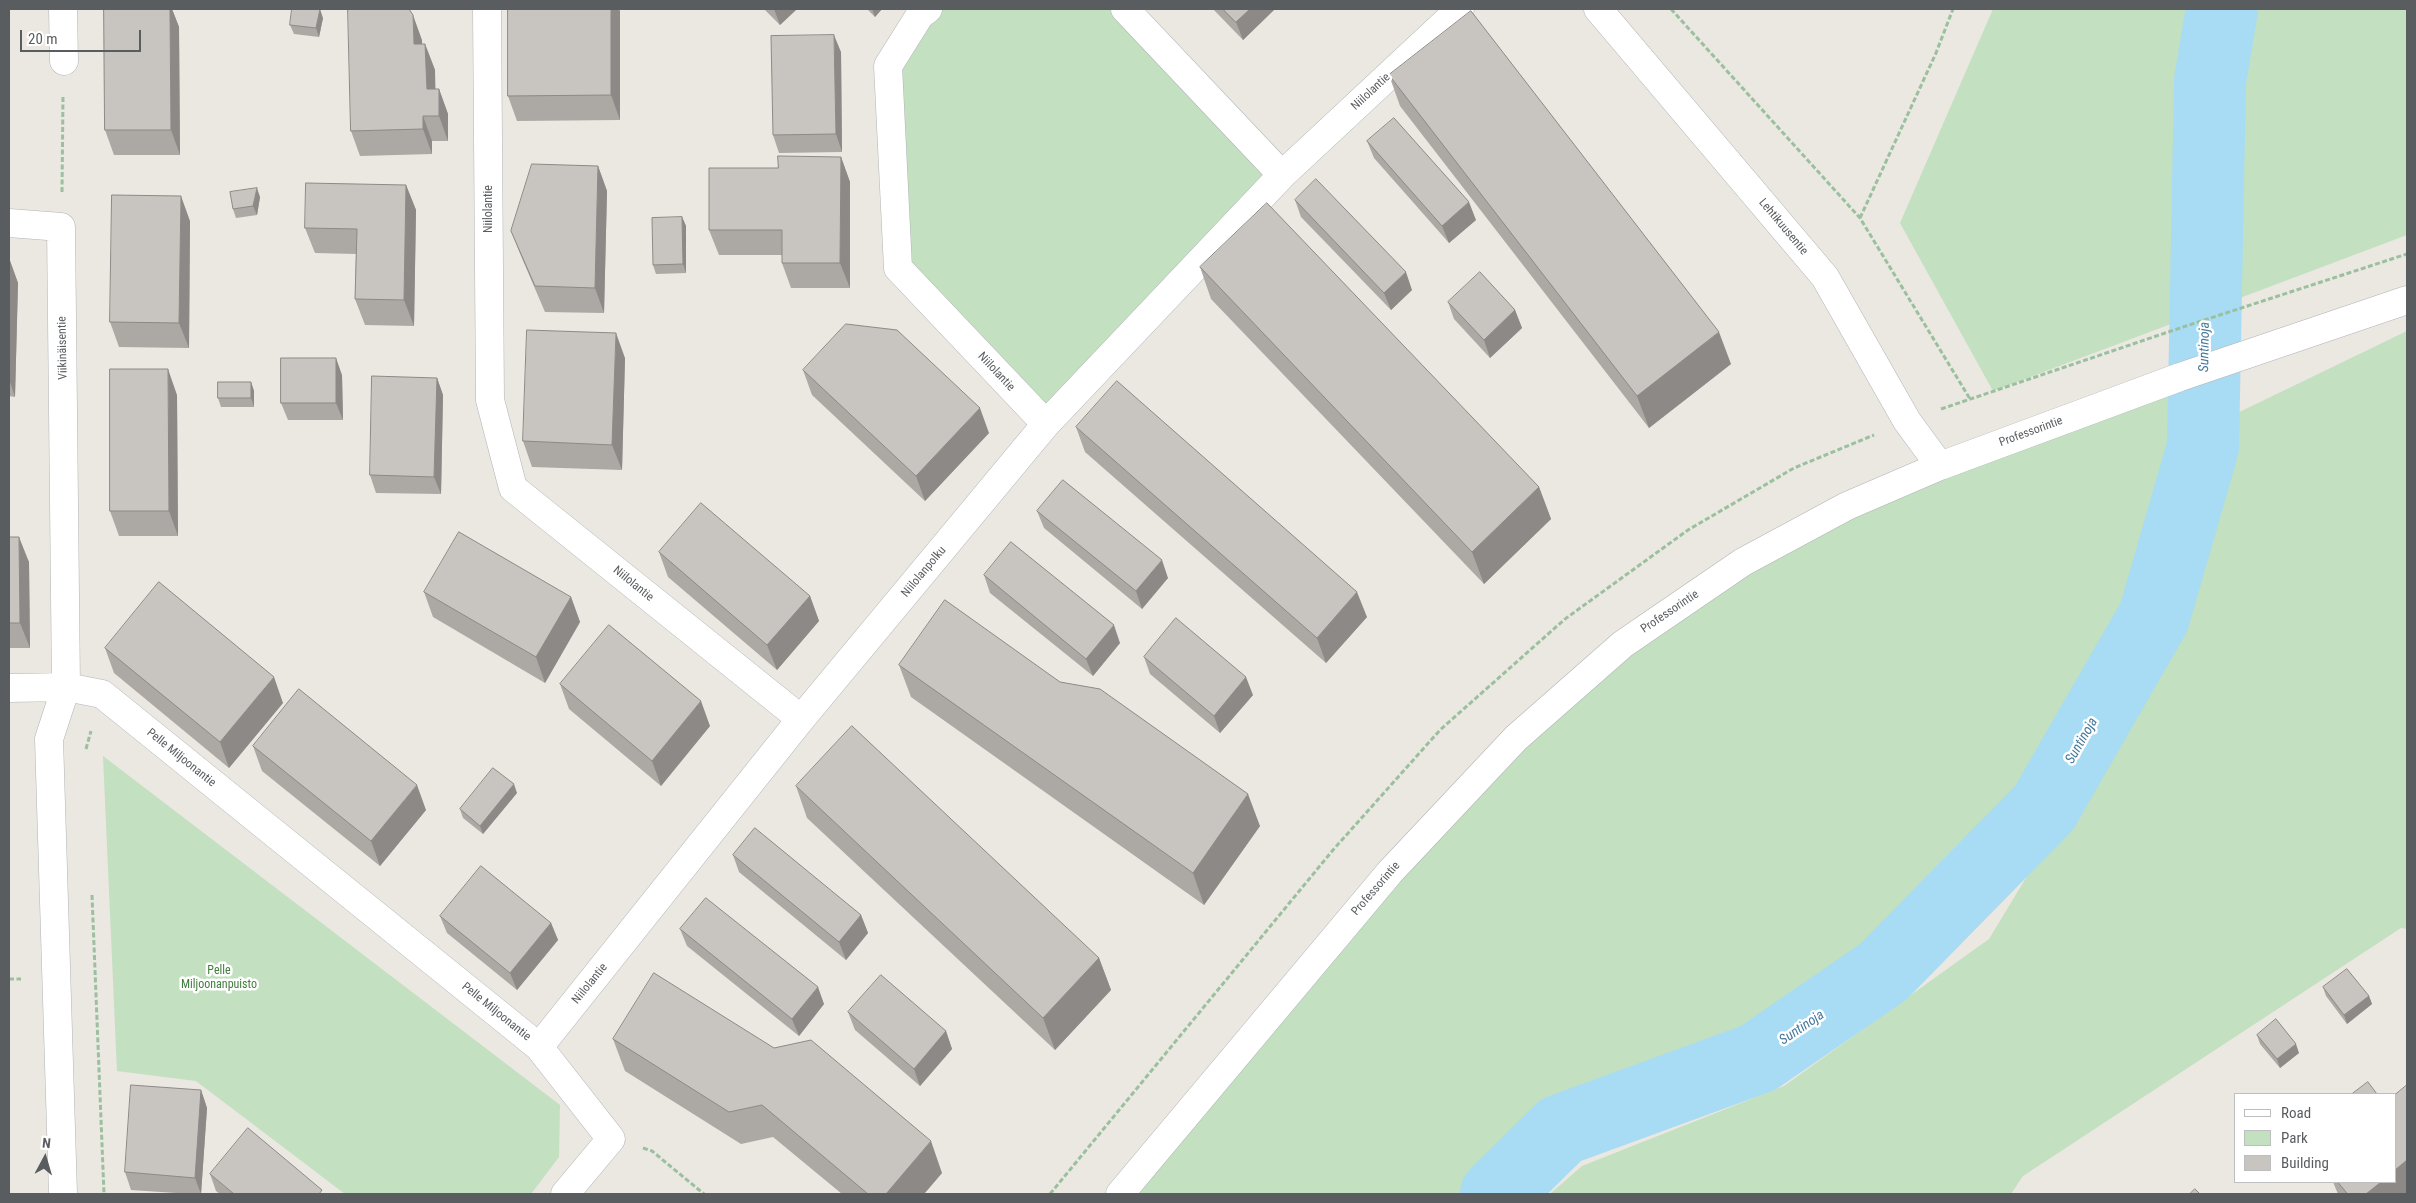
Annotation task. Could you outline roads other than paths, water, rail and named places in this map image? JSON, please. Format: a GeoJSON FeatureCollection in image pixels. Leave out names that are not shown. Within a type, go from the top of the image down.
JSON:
{"type":"FeatureCollection","features":[{"type":"Feature","properties":{"kind":"street"},"geometry":{"type":"LineString","coordinates":[[63,9],[64,61]]}},
{"type":"Feature","properties":{"kind":"street","name":"Niilolantie"},"geometry":{"type":"LineString","coordinates":[[488,9],[490,400],[514,488],[801,719],[539,1047]]}},
{"type":"Feature","properties":{"kind":"street","name":"Niilolantie"},"geometry":{"type":"LineString","coordinates":[[928,9],[920,15],[888,66],[898,268],[1046,424],[1282,175],[1460,9]]}},
{"type":"Feature","properties":{"kind":"street"},"geometry":{"type":"LineString","coordinates":[[1125,9],[1282,175]]}},
{"type":"Feature","properties":{"kind":"street","name":"Lehtikuusentie"},"geometry":{"type":"LineString","coordinates":[[1598,9],[1825,277],[1907,421],[1940,466]]}},
{"type":"Feature","properties":{"kind":"street","name":"Viikinäisentie"},"geometry":{"type":"LineString","coordinates":[[9,223],[62,227],[66,687]]}},
{"type":"Feature","properties":{"kind":"street","name":"Professorintie"},"geometry":{"type":"LineString","coordinates":[[1120,1194],[1390,872],[1516,738],[1623,644],[1743,562],[1847,506],[1940,466],[2180,377],[2407,300]]}},
{"type":"Feature","properties":{"kind":"street","name":"Niilolanpolku"},"geometry":{"type":"LineString","coordinates":[[801,719],[1046,424]]}},
{"type":"Feature","properties":{"kind":"street"},"geometry":{"type":"LineString","coordinates":[[63,1194],[49,739],[66,687]]}},
{"type":"Feature","properties":{"kind":"street","name":"Pelle Miljoonantie"},"geometry":{"type":"LineString","coordinates":[[9,688],[66,687],[102,694],[539,1047],[611,1139],[565,1194]]}},
{"type":"Feature","properties":{"kind":"waterway","name":"Suntinoja"},"geometry":{"type":"LineString","coordinates":[[1496,1194],[1561,1130],[1758,1058],[1883,972],[2044,808],[2154,617],[2203,447],[2210,81],[2222,9]]}},
{"type":"Feature","properties":{"kind":"park label","name":"Pelle Miljoonanpuisto"},"geometry":{"type":"Point","coordinates":[219,978]}}]}
